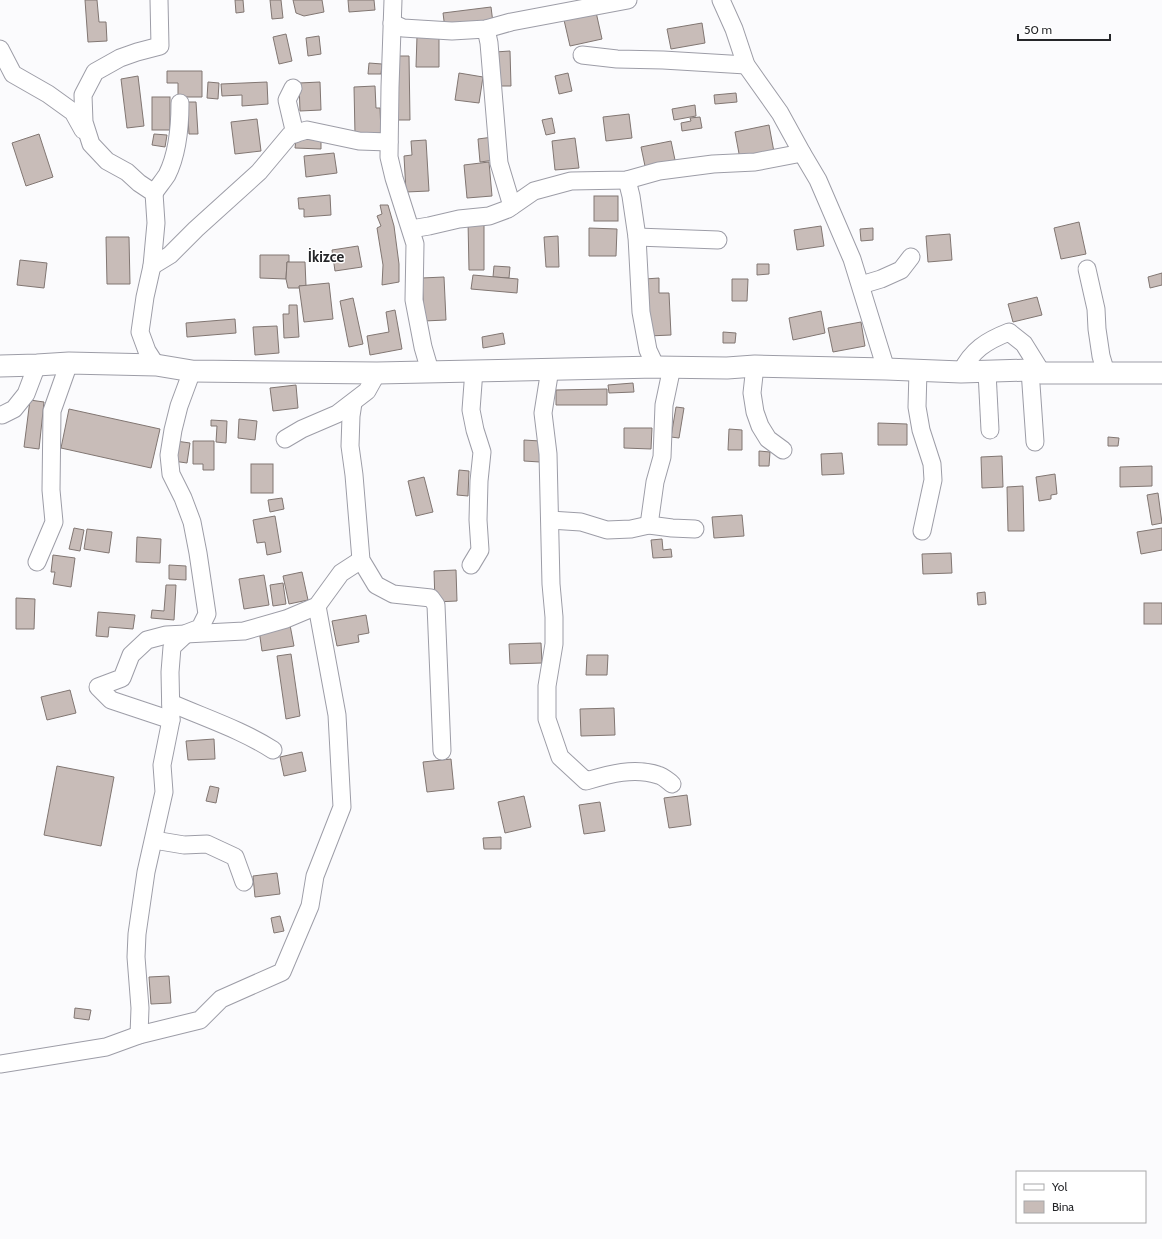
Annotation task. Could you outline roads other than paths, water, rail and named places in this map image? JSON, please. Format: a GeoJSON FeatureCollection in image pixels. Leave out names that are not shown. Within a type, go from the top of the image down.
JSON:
{"type":"FeatureCollection","features":[{"type":"Feature","properties":{"kind":"main road"},"geometry":{"type":"LineString","coordinates":[[0,366],[69,363],[156,365],[192,371],[377,373],[664,367],[728,368],[755,366],[961,372],[1036,371],[1162,373]]}},
{"type":"Feature","properties":{"kind":"street"},"geometry":{"type":"LineString","coordinates":[[91,144],[84,122],[83,94],[96,72],[120,58],[160,46],[160,0]]}},
{"type":"Feature","properties":{"kind":"street"},"geometry":{"type":"LineString","coordinates":[[393,0],[389,157],[394,178],[415,244],[414,300],[423,346],[430,371]]}},
{"type":"Feature","properties":{"kind":"street"},"geometry":{"type":"LineString","coordinates":[[392,23],[403,28],[452,31],[486,29],[511,22],[628,0]]}},
{"type":"Feature","properties":{"kind":"street"},"geometry":{"type":"LineString","coordinates":[[721,0],[734,29],[746,65],[780,113],[818,180],[852,259],[886,369]]}},
{"type":"Feature","properties":{"kind":"street"},"geometry":{"type":"LineString","coordinates":[[486,29],[489,43],[499,163],[512,206]]}},
{"type":"Feature","properties":{"kind":"street"},"geometry":{"type":"LineString","coordinates":[[0,49],[6,74],[48,94],[73,112],[91,144],[108,161],[127,172],[139,184],[154,193]]}},
{"type":"Feature","properties":{"kind":"street"},"geometry":{"type":"LineString","coordinates":[[582,55],[617,59],[746,65]]}},
{"type":"Feature","properties":{"kind":"street"},"geometry":{"type":"LineString","coordinates":[[293,88],[287,100],[295,134]]}},
{"type":"Feature","properties":{"kind":"street"},"geometry":{"type":"LineString","coordinates":[[156,365],[147,351],[140,332],[145,297],[152,266],[156,223],[154,193],[166,176],[175,150],[180,126],[180,103]]}},
{"type":"Feature","properties":{"kind":"street"},"geometry":{"type":"LineString","coordinates":[[152,266],[170,254],[259,172],[290,135],[307,130],[359,141],[389,142]]}},
{"type":"Feature","properties":{"kind":"street"},"geometry":{"type":"LineString","coordinates":[[411,229],[459,219],[489,216],[508,209],[534,191],[571,182],[627,180],[659,171],[713,164],[755,162],[802,153]]}},
{"type":"Feature","properties":{"kind":"street"},"geometry":{"type":"LineString","coordinates":[[627,180],[631,196],[637,238],[641,312],[648,350],[664,367],[662,457],[655,482],[649,525]]}},
{"type":"Feature","properties":{"kind":"street"},"geometry":{"type":"LineString","coordinates":[[637,238],[718,240]]}},
{"type":"Feature","properties":{"kind":"street"},"geometry":{"type":"LineString","coordinates":[[861,285],[881,279],[901,270],[911,257]]}},
{"type":"Feature","properties":{"kind":"street"},"geometry":{"type":"LineString","coordinates":[[1087,269],[1096,309],[1101,356],[1106,373]]}},
{"type":"Feature","properties":{"kind":"street"},"geometry":{"type":"LineString","coordinates":[[961,372],[978,348],[993,338],[1009,332],[1024,344],[1036,371],[1035,442]]}},
{"type":"Feature","properties":{"kind":"street"},"geometry":{"type":"LineString","coordinates":[[37,562],[54,522],[51,490],[52,411],[69,363]]}},
{"type":"Feature","properties":{"kind":"street"},"geometry":{"type":"LineString","coordinates":[[2,415],[14,409],[26,394],[37,365]]}},
{"type":"Feature","properties":{"kind":"street"},"geometry":{"type":"LineString","coordinates":[[755,366],[752,393],[755,412],[760,426],[768,439],[783,450]]}},
{"type":"Feature","properties":{"kind":"street"},"geometry":{"type":"LineString","coordinates":[[550,369],[543,413],[548,454],[554,644],[547,686],[547,719],[560,757],[586,781],[612,774],[633,771],[660,775],[672,784]]}},
{"type":"Feature","properties":{"kind":"street"},"geometry":{"type":"LineString","coordinates":[[471,565],[480,550],[478,520],[479,481],[482,452],[471,410],[474,370]]}},
{"type":"Feature","properties":{"kind":"street"},"geometry":{"type":"LineString","coordinates":[[918,370],[917,407],[920,430],[932,464],[933,480],[922,531]]}},
{"type":"Feature","properties":{"kind":"street"},"geometry":{"type":"LineString","coordinates":[[138,1035],[140,1008],[136,957],[137,934],[146,872],[164,792],[162,765],[171,712],[170,672],[172,647],[187,633],[200,628],[207,614],[192,522],[183,498],[171,474],[169,455],[179,406],[192,371]]}},
{"type":"Feature","properties":{"kind":"street"},"geometry":{"type":"LineString","coordinates":[[987,372],[990,430]]}},
{"type":"Feature","properties":{"kind":"street"},"geometry":{"type":"LineString","coordinates":[[285,439],[302,428],[337,414],[367,391],[377,373]]}},
{"type":"Feature","properties":{"kind":"street"},"geometry":{"type":"LineString","coordinates":[[353,402],[350,446],[355,481],[361,560],[376,585],[392,594],[431,598],[436,605],[442,751]]}},
{"type":"Feature","properties":{"kind":"street"},"geometry":{"type":"LineString","coordinates":[[550,520],[582,522],[607,530],[631,529],[649,525],[672,528],[695,528]]}},
{"type":"Feature","properties":{"kind":"street"},"geometry":{"type":"LineString","coordinates":[[273,750],[230,728],[171,712],[111,700],[98,687],[122,678],[131,654],[147,640],[166,635],[244,630],[286,619],[317,606],[341,573],[361,560]]}},
{"type":"Feature","properties":{"kind":"street"},"geometry":{"type":"LineString","coordinates":[[0,1064],[106,1047],[138,1035],[200,1020],[221,999],[282,972],[310,906],[316,876],[342,807],[337,715],[317,606]]}},
{"type":"Feature","properties":{"kind":"street"},"geometry":{"type":"LineString","coordinates":[[154,840],[184,846],[207,844],[235,857],[244,882]]}},
{"type":"Feature","properties":{"kind":"district","name":"İkizce"},"geometry":{"type":"Point","coordinates":[326,257]}}]}
